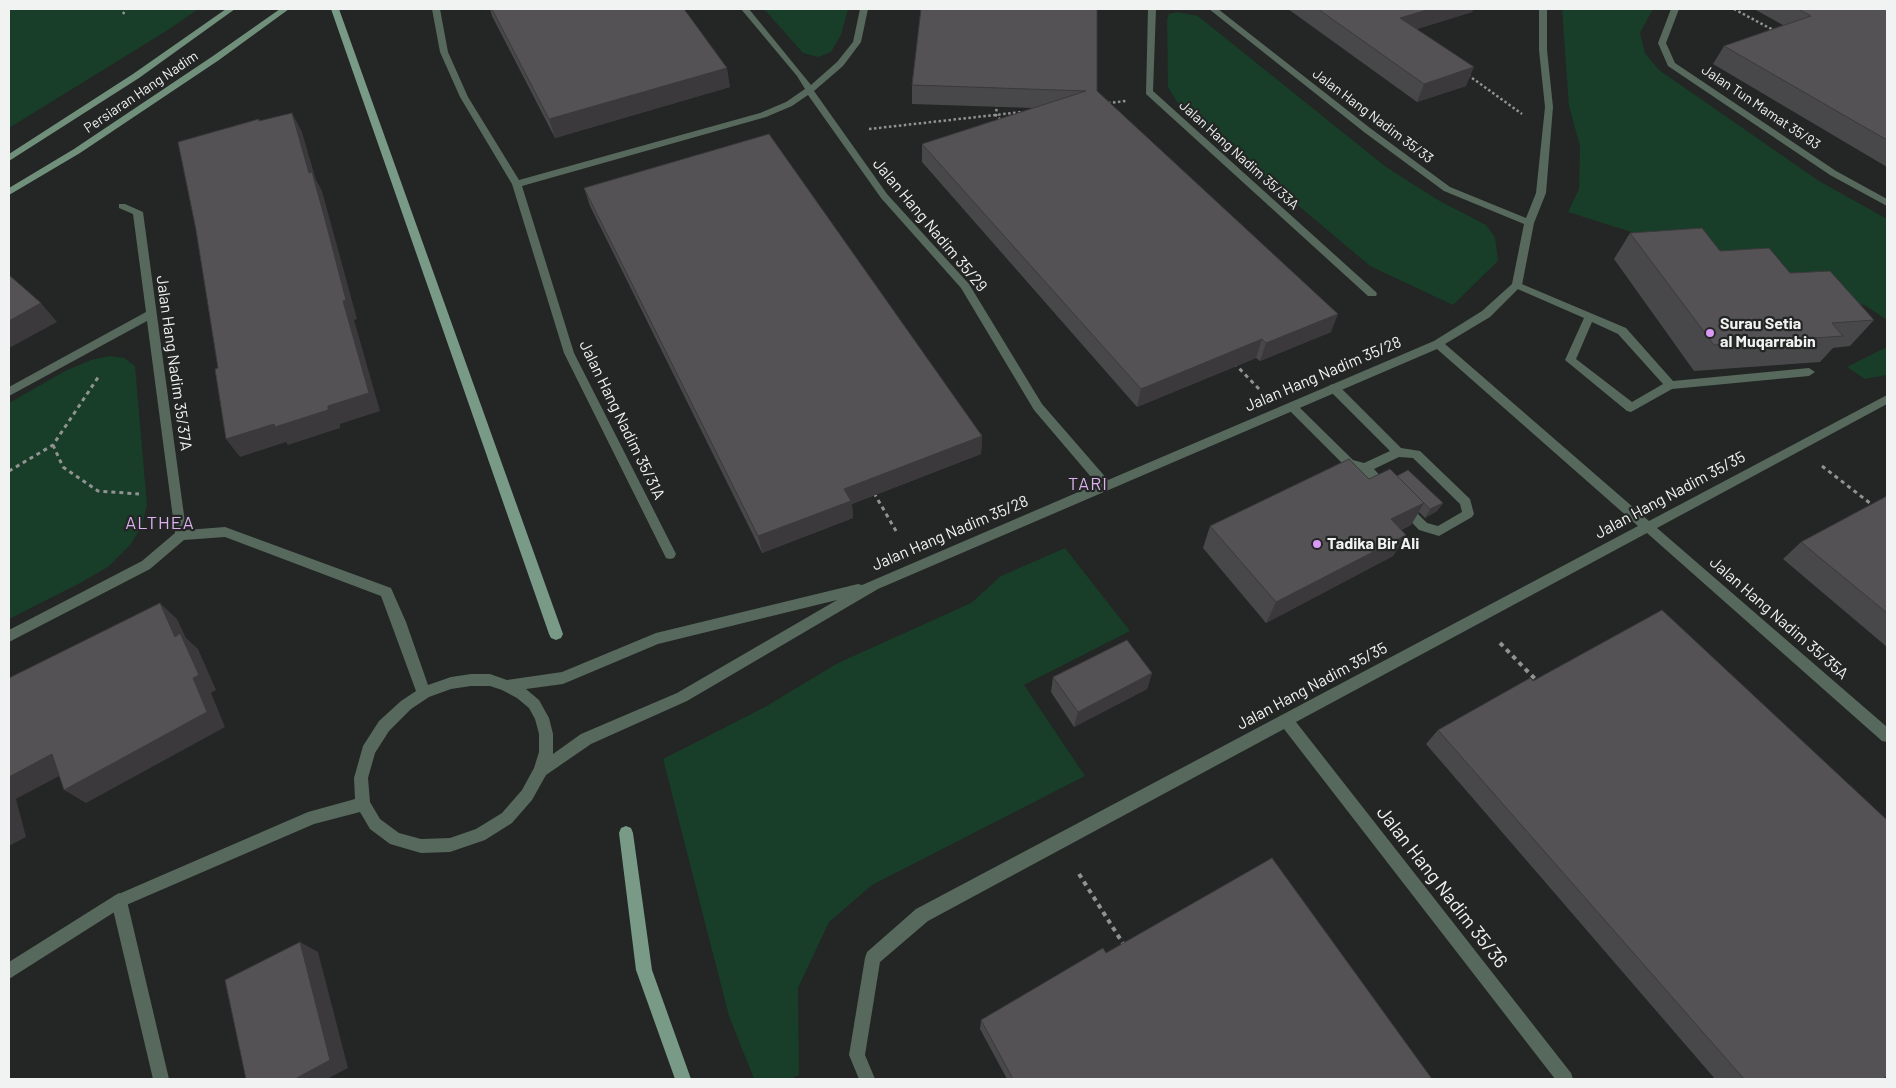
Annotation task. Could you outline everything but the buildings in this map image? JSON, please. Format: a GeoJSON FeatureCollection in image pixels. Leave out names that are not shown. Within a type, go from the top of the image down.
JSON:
{"type":"FeatureCollection","features":[{"type":"Feature","properties":{"kind":"street","name":"Persiaran Hang Nadim"},"geometry":{"type":"LineString","coordinates":[[9,158],[136,76],[231,9]]}},
{"type":"Feature","properties":{"kind":"street","name":"Persiaran Hang Nadim"},"geometry":{"type":"LineString","coordinates":[[9,192],[77,151],[216,58],[285,9]]}},
{"type":"Feature","properties":{"kind":"street","name":"Jalan Hang Nadim 35/31A"},"geometry":{"type":"LineString","coordinates":[[436,9],[444,52],[464,97],[517,184],[569,353],[670,554]]}},
{"type":"Feature","properties":{"kind":"street","name":"Jalan Hang Nadim 35/29"},"geometry":{"type":"LineString","coordinates":[[745,9],[800,75],[825,114],[884,196],[966,286],[1038,407],[1106,486]]}},
{"type":"Feature","properties":{"kind":"street"},"geometry":{"type":"LineString","coordinates":[[517,184],[763,115],[789,104],[810,90],[840,64],[857,42],[864,9]]}},
{"type":"Feature","properties":{"kind":"street","name":"Jalan Hang Nadim 35/33A"},"geometry":{"type":"LineString","coordinates":[[1152,9],[1150,12],[1149,92],[1372,294]]}},
{"type":"Feature","properties":{"kind":"street","name":"Jalan Hang Nadim 35/33"},"geometry":{"type":"LineString","coordinates":[[1214,9],[1367,130],[1447,189],[1529,223]]}},
{"type":"Feature","properties":{"kind":"street"},"geometry":{"type":"LineString","coordinates":[[1543,9],[1542,50],[1549,107],[1541,193],[1529,223],[1517,285],[1622,331],[1670,386]]}},
{"type":"Feature","properties":{"kind":"street","name":"Jalan Tun Mamat 35/93"},"geometry":{"type":"LineString","coordinates":[[1676,9],[1662,43],[1671,64],[1833,173],[1887,204]]}},
{"type":"Feature","properties":{"kind":"street","name":"Jalan Hang Nadim 35/37A"},"geometry":{"type":"LineString","coordinates":[[122,206],[138,212],[181,535]]}},
{"type":"Feature","properties":{"kind":"street","name":"Jalan Hang Nadim 35/28"},"geometry":{"type":"LineString","coordinates":[[541,770],[586,740],[682,697],[872,585],[1438,344],[1486,314],[1517,285]]}},
{"type":"Feature","properties":{"kind":"street"},"geometry":{"type":"LineString","coordinates":[[9,392],[151,314]]}},
{"type":"Feature","properties":{"kind":"street"},"geometry":{"type":"LineString","coordinates":[[1590,316],[1570,360],[1631,408],[1670,386],[1809,372]]}},
{"type":"Feature","properties":{"kind":"street","name":"Jalan Hang Nadim 35/35A"},"geometry":{"type":"LineString","coordinates":[[1438,344],[1887,736]]}},
{"type":"Feature","properties":{"kind":"street"},"geometry":{"type":"LineString","coordinates":[[1334,388],[1398,452]]}},
{"type":"Feature","properties":{"kind":"street","name":"Jalan Hang Nadim 35/35"},"geometry":{"type":"LineString","coordinates":[[867,1079],[857,1055],[873,958],[922,915],[1887,399]]}},
{"type":"Feature","properties":{"kind":"street"},"geometry":{"type":"LineString","coordinates":[[1292,407],[1349,463],[1365,468],[1423,527],[1438,531],[1468,514],[1466,502],[1416,454],[1398,452],[1365,468]]}},
{"type":"Feature","properties":{"kind":"street"},"geometry":{"type":"LineString","coordinates":[[9,636],[146,565],[181,535],[225,532],[386,592],[399,622],[424,693]]}},
{"type":"Feature","properties":{"kind":"street","name":"Jalan Hang Nadim 35/28"},"geometry":{"type":"LineString","coordinates":[[507,686],[563,678],[656,639],[872,585]]}},
{"type":"Feature","properties":{"kind":"street"},"geometry":{"type":"LineString","coordinates":[[490,680],[522,694],[534,704],[542,718],[546,734],[546,752],[541,770],[527,795],[507,818],[480,835],[450,845],[421,846],[395,839],[375,824],[363,804],[361,778],[368,751],[384,726],[406,705],[424,693],[451,683],[490,680]]}},
{"type":"Feature","properties":{"kind":"street","name":"Jalan Hang Nadim 35/36"},"geometry":{"type":"LineString","coordinates":[[1286,720],[1340,787],[1565,1079]]}},
{"type":"Feature","properties":{"kind":"street"},"geometry":{"type":"LineString","coordinates":[[9,970],[119,901],[313,817],[363,804]]}},
{"type":"Feature","properties":{"kind":"street"},"geometry":{"type":"LineString","coordinates":[[119,901],[161,1079]]}},
{"type":"Feature","properties":{"kind":"path"},"geometry":{"type":"LineString","coordinates":[[123,14],[126,9]]}},
{"type":"Feature","properties":{"kind":"path"},"geometry":{"type":"LineString","coordinates":[[1734,9],[1777,32]]}},
{"type":"Feature","properties":{"kind":"path"},"geometry":{"type":"LineString","coordinates":[[1467,75],[1523,114]]}},
{"type":"Feature","properties":{"kind":"path"},"geometry":{"type":"LineString","coordinates":[[996,115],[998,96]]}},
{"type":"Feature","properties":{"kind":"path"},"geometry":{"type":"LineString","coordinates":[[1099,104],[1127,101]]}},
{"type":"Feature","properties":{"kind":"path"},"geometry":{"type":"LineString","coordinates":[[868,129],[1024,112]]}},
{"type":"Feature","properties":{"kind":"path"},"geometry":{"type":"LineString","coordinates":[[996,115],[1003,122]]}},
{"type":"Feature","properties":{"kind":"path"},"geometry":{"type":"LineString","coordinates":[[1230,359],[1265,395]]}},
{"type":"Feature","properties":{"kind":"path"},"geometry":{"type":"LineString","coordinates":[[9,471],[53,444],[103,368]]}},
{"type":"Feature","properties":{"kind":"path"},"geometry":{"type":"LineString","coordinates":[[53,444],[63,468],[98,491],[139,494]]}},
{"type":"Feature","properties":{"kind":"path"},"geometry":{"type":"LineString","coordinates":[[1818,463],[1880,510]]}},
{"type":"Feature","properties":{"kind":"path"},"geometry":{"type":"LineString","coordinates":[[871,489],[896,531]]}},
{"type":"Feature","properties":{"kind":"path"},"geometry":{"type":"LineString","coordinates":[[1500,643],[1542,686]]}},
{"type":"Feature","properties":{"kind":"path"},"geometry":{"type":"LineString","coordinates":[[1079,874],[1125,948]]}},
{"type":"Feature","properties":{"kind":"green space"},"geometry":{"type":"Polygon","coordinates":[[[9,9],[198,9],[168,30],[9,128],[9,9]]]}},
{"type":"Feature","properties":{"kind":"green space"},"geometry":{"type":"Polygon","coordinates":[[[764,9],[848,9],[841,35],[831,52],[818,57],[803,53],[764,9]]]}},
{"type":"Feature","properties":{"kind":"green space"},"geometry":{"type":"Polygon","coordinates":[[[1562,9],[1653,9],[1640,33],[1645,53],[1659,70],[1819,181],[1887,219],[1887,320],[1866,306],[1568,212],[1579,189],[1580,146],[1569,106],[1562,9]]]}},
{"type":"Feature","properties":{"kind":"green space"},"geometry":{"type":"Polygon","coordinates":[[[1177,12],[1198,16],[1386,167],[1438,200],[1486,225],[1495,237],[1498,261],[1453,305],[1370,266],[1179,105],[1168,87],[1167,19],[1169,14],[1177,12]]]}},
{"type":"Feature","properties":{"kind":"green space"},"geometry":{"type":"Polygon","coordinates":[[[1887,347],[1887,375],[1865,379],[1847,367],[1887,347]]]}},
{"type":"Feature","properties":{"kind":"green space"},"geometry":{"type":"Polygon","coordinates":[[[110,356],[124,358],[135,366],[147,505],[142,526],[130,545],[108,567],[9,619],[9,403],[65,371],[91,360],[110,356]]]}},
{"type":"Feature","properties":{"kind":"green space"},"geometry":{"type":"Polygon","coordinates":[[[1065,548],[1130,631],[1024,685],[1085,776],[872,885],[829,922],[798,988],[799,1075],[791,1079],[754,1079],[729,1016],[663,759],[765,707],[838,663],[971,603],[1001,576],[1065,548]]]}},
{"type":"Feature","properties":{"kind":"waterway"},"geometry":{"type":"LineString","coordinates":[[335,9],[556,634]]}},
{"type":"Feature","properties":{"kind":"waterway"},"geometry":{"type":"LineString","coordinates":[[626,833],[644,970],[683,1079]]}},
{"type":"Feature","properties":{"kind":"place","name":"Surau Setia al Muqarrabin"},"geometry":{"type":"Point","coordinates":[1710,333]}},
{"type":"Feature","properties":{"kind":"place","name":"Tadika Bir Ali"},"geometry":{"type":"Point","coordinates":[1317,544]}},
{"type":"Feature","properties":{"kind":"district","name":"TARI"},"geometry":{"type":"Point","coordinates":[1088,484]}},
{"type":"Feature","properties":{"kind":"district","name":"ALTHEA"},"geometry":{"type":"Point","coordinates":[160,523]}}]}
